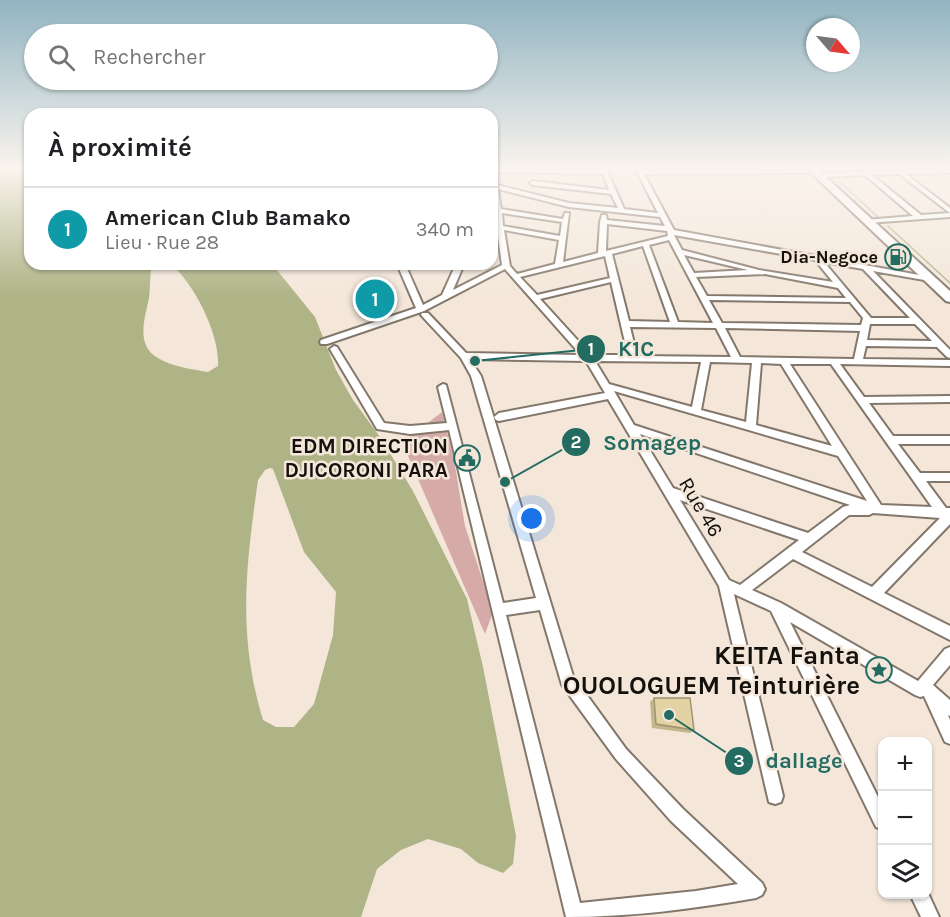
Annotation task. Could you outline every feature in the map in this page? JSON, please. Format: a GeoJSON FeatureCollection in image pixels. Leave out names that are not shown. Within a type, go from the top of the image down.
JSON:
{"type":"FeatureCollection","features":[{"type":"Feature","properties":{"kind":"highway"},"geometry":{"type":"LineString","coordinates":[[860,211],[950,298]]}},
{"type":"Feature","properties":{"kind":"highway"},"geometry":{"type":"LineString","coordinates":[[871,221],[950,290]]}},
{"type":"Feature","properties":{"kind":"street"},"geometry":{"type":"LineString","coordinates":[[511,211],[566,221]]}},
{"type":"Feature","properties":{"kind":"street"},"geometry":{"type":"LineString","coordinates":[[559,265],[568,211]]}},
{"type":"Feature","properties":{"kind":"street"},"geometry":{"type":"LineString","coordinates":[[604,211],[605,254],[615,279],[633,357]]}},
{"type":"Feature","properties":{"kind":"street"},"geometry":{"type":"LineString","coordinates":[[628,211],[662,215]]}},
{"type":"Feature","properties":{"kind":"street"},"geometry":{"type":"LineString","coordinates":[[660,211],[737,359]]}},
{"type":"Feature","properties":{"kind":"street"},"geometry":{"type":"LineString","coordinates":[[911,211],[920,218]]}},
{"type":"Feature","properties":{"kind":"street"},"geometry":{"type":"LineString","coordinates":[[871,221],[950,215]]}},
{"type":"Feature","properties":{"kind":"street"},"geometry":{"type":"LineString","coordinates":[[603,222],[671,232],[930,279]]}},
{"type":"Feature","properties":{"kind":"street"},"geometry":{"type":"LineString","coordinates":[[498,227],[563,239]]}},
{"type":"Feature","properties":{"kind":"street"},"geometry":{"type":"LineString","coordinates":[[516,276],[645,243],[671,232]]}},
{"type":"Feature","properties":{"kind":"street"},"geometry":{"type":"LineString","coordinates":[[324,342],[423,312],[446,296],[506,266],[498,234]]}},
{"type":"Feature","properties":{"kind":"street"},"geometry":{"type":"LineString","coordinates":[[645,243],[675,325]]}},
{"type":"Feature","properties":{"kind":"street"},"geometry":{"type":"LineString","coordinates":[[498,252],[504,253]]}},
{"type":"Feature","properties":{"kind":"street"},"geometry":{"type":"LineString","coordinates":[[680,252],[765,272],[840,286]]}},
{"type":"Feature","properties":{"kind":"street"},"geometry":{"type":"LineString","coordinates":[[817,258],[867,318],[858,361]]}},
{"type":"Feature","properties":{"kind":"street","name":"Rue 46"},"geometry":{"type":"LineString","coordinates":[[506,266],[588,357],[633,428],[668,491],[725,584]]}},
{"type":"Feature","properties":{"kind":"street"},"geometry":{"type":"LineString","coordinates":[[865,267],[950,355]]}},
{"type":"Feature","properties":{"kind":"street"},"geometry":{"type":"LineString","coordinates":[[404,270],[423,312],[464,356],[476,376],[567,680],[621,754],[677,816],[756,889],[696,900],[575,915],[443,387]]}},
{"type":"Feature","properties":{"kind":"street"},"geometry":{"type":"LineString","coordinates":[[446,296],[457,270]]}},
{"type":"Feature","properties":{"kind":"street"},"geometry":{"type":"LineString","coordinates":[[692,275],[765,272]]}},
{"type":"Feature","properties":{"kind":"street"},"geometry":{"type":"LineString","coordinates":[[536,298],[615,279]]}},
{"type":"Feature","properties":{"kind":"street"},"geometry":{"type":"LineString","coordinates":[[705,298],[852,300]]}},
{"type":"Feature","properties":{"kind":"street"},"geometry":{"type":"LineString","coordinates":[[625,324],[865,325],[917,321]]}},
{"type":"Feature","properties":{"kind":"street"},"geometry":{"type":"LineString","coordinates":[[862,343],[939,344]]}},
{"type":"Feature","properties":{"kind":"street"},"geometry":{"type":"LineString","coordinates":[[334,349],[381,426],[410,430],[453,426]]}},
{"type":"Feature","properties":{"kind":"street"},"geometry":{"type":"LineString","coordinates":[[464,356],[950,363]]}},
{"type":"Feature","properties":{"kind":"street"},"geometry":{"type":"LineString","coordinates":[[696,412],[706,359]]}},
{"type":"Feature","properties":{"kind":"street"},"geometry":{"type":"LineString","coordinates":[[751,427],[757,360]]}},
{"type":"Feature","properties":{"kind":"street"},"geometry":{"type":"LineString","coordinates":[[783,360],[878,510]]}},
{"type":"Feature","properties":{"kind":"street"},"geometry":{"type":"LineString","coordinates":[[833,361],[946,513],[947,519],[874,594]]}},
{"type":"Feature","properties":{"kind":"street"},"geometry":{"type":"LineString","coordinates":[[499,417],[609,391],[696,412],[842,453]]}},
{"type":"Feature","properties":{"kind":"street"},"geometry":{"type":"LineString","coordinates":[[861,400],[950,399]]}},
{"type":"Feature","properties":{"kind":"street"},"geometry":{"type":"LineString","coordinates":[[633,428],[878,510]]}},
{"type":"Feature","properties":{"kind":"street"},"geometry":{"type":"LineString","coordinates":[[890,440],[950,440]]}},
{"type":"Feature","properties":{"kind":"street"},"geometry":{"type":"LineString","coordinates":[[917,477],[950,477]]}},
{"type":"Feature","properties":{"kind":"street"},"geometry":{"type":"LineString","coordinates":[[668,491],[809,538]]}},
{"type":"Feature","properties":{"kind":"street"},"geometry":{"type":"LineString","coordinates":[[741,592],[847,510],[946,513]]}},
{"type":"Feature","properties":{"kind":"street"},"geometry":{"type":"LineString","coordinates":[[791,552],[950,633]]}},
{"type":"Feature","properties":{"kind":"street"},"geometry":{"type":"LineString","coordinates":[[725,584],[776,607],[920,690],[926,689],[950,654]]}},
{"type":"Feature","properties":{"kind":"street"},"geometry":{"type":"LineString","coordinates":[[725,584],[775,796]]}},
{"type":"Feature","properties":{"kind":"street"},"geometry":{"type":"LineString","coordinates":[[499,610],[544,603]]}},
{"type":"Feature","properties":{"kind":"street"},"geometry":{"type":"LineString","coordinates":[[776,607],[878,813]]}},
{"type":"Feature","properties":{"kind":"street"},"geometry":{"type":"LineString","coordinates":[[926,689],[950,709]]}},
{"type":"Feature","properties":{"kind":"street"},"geometry":{"type":"LineString","coordinates":[[926,689],[950,737]]}},
{"type":"Feature","properties":{"kind":"street"},"geometry":{"type":"LineString","coordinates":[[921,899],[930,917]]}},
{"type":"Feature","properties":{"kind":"shaded area"},"geometry":{"type":"Polygon","coordinates":[[[0,211],[24,211],[24,270],[151,270],[143,331],[146,346],[158,358],[182,367],[208,372],[218,366],[218,354],[204,311],[189,284],[177,270],[277,270],[315,317],[336,370],[413,491],[467,599],[483,667],[516,836],[513,864],[503,873],[478,863],[461,849],[428,839],[401,850],[377,869],[361,917],[0,917],[0,211]],[[273,469],[265,470],[258,480],[250,542],[246,600],[247,629],[255,689],[263,720],[276,727],[294,727],[314,704],[333,635],[336,592],[304,552],[273,469]]]}},
{"type":"Feature","properties":{"kind":"shaded area"},"geometry":{"type":"Polygon","coordinates":[[[442,412],[454,460],[465,526],[493,612],[485,634],[405,449],[408,438],[442,412]]]}},
{"type":"Feature","properties":{"kind":"building"},"geometry":{"type":"Polygon","coordinates":[[[654,698],[690,698],[694,730],[656,724],[654,698]]]}},
{"type":"Feature","properties":{"kind":"waterway"},"geometry":{"type":"LineString","coordinates":[[871,211],[879,218]]}},
{"type":"Feature","properties":{"kind":"waterway"},"geometry":{"type":"LineString","coordinates":[[888,226],[950,283]]}},
{"type":"Feature","properties":{"kind":"place","name":"Dia-Negoce"},"geometry":{"type":"Point","coordinates":[898,257]}},
{"type":"Feature","properties":{"kind":"place","name":"American Club Bamako"},"geometry":{"type":"Point","coordinates":[375,299]}},
{"type":"Feature","properties":{"kind":"place","name":"K1C"},"geometry":{"type":"Point","coordinates":[475,361]}},
{"type":"Feature","properties":{"kind":"place","name":"EDM DIRECTION DJICORONI PARA"},"geometry":{"type":"Point","coordinates":[467,458]}},
{"type":"Feature","properties":{"kind":"place","name":"Somagep"},"geometry":{"type":"Point","coordinates":[505,482]}},
{"type":"Feature","properties":{"kind":"place","name":"KEITA Fanta OUOLOGUEM Teinturière"},"geometry":{"type":"Point","coordinates":[879,670]}},
{"type":"Feature","properties":{"kind":"place","name":"dallage"},"geometry":{"type":"Point","coordinates":[669,715]}}]}
